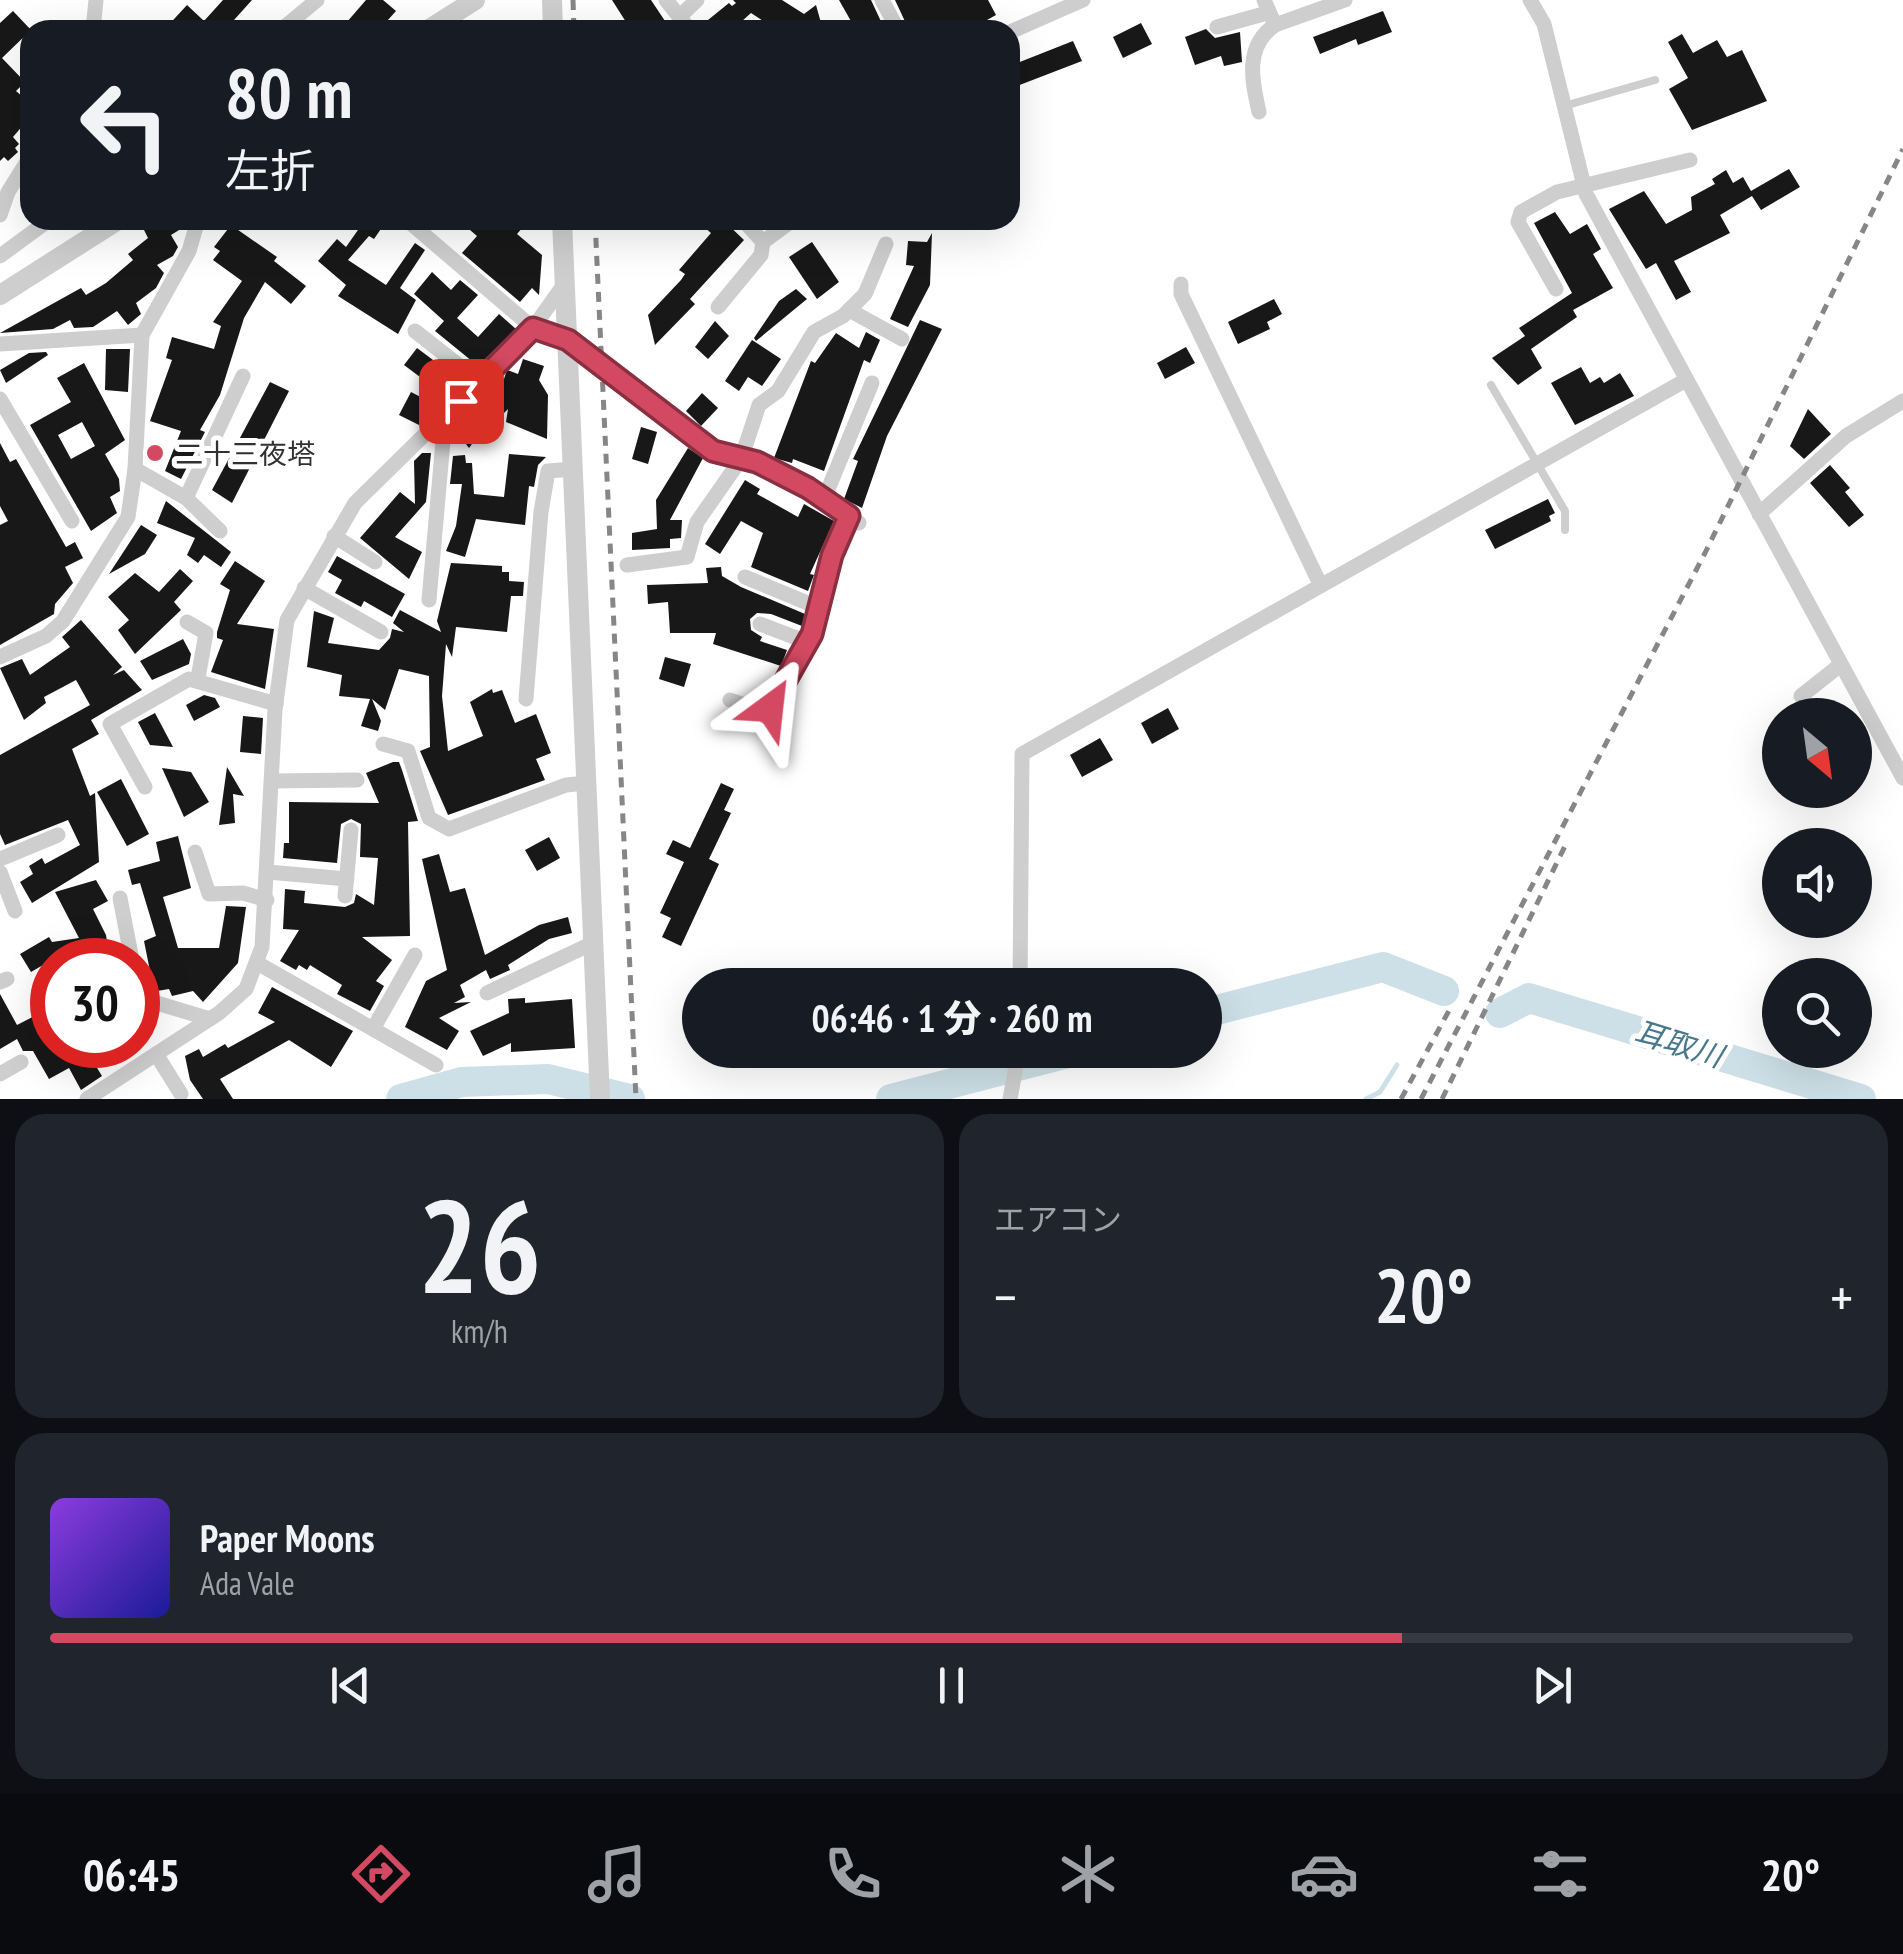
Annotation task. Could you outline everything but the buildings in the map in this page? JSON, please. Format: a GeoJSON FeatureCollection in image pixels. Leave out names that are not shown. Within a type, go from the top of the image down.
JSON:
{"type":"FeatureCollection","features":[{"type":"Feature","properties":{"kind":"street"},"geometry":{"type":"LineString","coordinates":[[300,20],[317,0]]}},
{"type":"Feature","properties":{"kind":"street"},"geometry":{"type":"LineString","coordinates":[[444,20],[475,0]]}},
{"type":"Feature","properties":{"kind":"street"},"geometry":{"type":"LineString","coordinates":[[1020,28],[1082,0]]}},
{"type":"Feature","properties":{"kind":"street"},"geometry":{"type":"LineString","coordinates":[[1217,27],[1268,13],[1345,0]]}},
{"type":"Feature","properties":{"kind":"street"},"geometry":{"type":"LineString","coordinates":[[1530,0],[1544,24],[1584,186],[1812,618],[1903,777]]}},
{"type":"Feature","properties":{"kind":"street"},"geometry":{"type":"LineString","coordinates":[[1259,112],[1252,64],[1268,13]]}},
{"type":"Feature","properties":{"kind":"street"},"geometry":{"type":"LineString","coordinates":[[1556,289],[1518,222],[1520,212],[1557,192],[1690,160]]}},
{"type":"Feature","properties":{"kind":"street"},"geometry":{"type":"LineString","coordinates":[[0,216],[4,188]]}},
{"type":"Feature","properties":{"kind":"street"},"geometry":{"type":"LineString","coordinates":[[0,256],[35,230]]}},
{"type":"Feature","properties":{"kind":"street"},"geometry":{"type":"LineString","coordinates":[[2,288],[101,230]]}},
{"type":"Feature","properties":{"kind":"street"},"geometry":{"type":"LineString","coordinates":[[0,657],[46,636],[63,621],[128,517],[135,469],[142,335],[182,266],[195,230]]}},
{"type":"Feature","properties":{"kind":"street"},"geometry":{"type":"LineString","coordinates":[[419,230],[533,328],[568,340],[713,451],[757,462],[854,520],[832,555],[822,609],[770,708],[763,711],[730,700]]}},
{"type":"Feature","properties":{"kind":"street"},"geometry":{"type":"LineString","coordinates":[[567,230],[565,284],[600,1099]]}},
{"type":"Feature","properties":{"kind":"street"},"geometry":{"type":"LineString","coordinates":[[718,308],[762,256],[763,242],[753,230]]}},
{"type":"Feature","properties":{"kind":"street"},"geometry":{"type":"LineString","coordinates":[[763,242],[779,230]]}},
{"type":"Feature","properties":{"kind":"street"},"geometry":{"type":"LineString","coordinates":[[627,565],[686,557],[697,522],[741,459],[759,405],[778,392],[814,332],[849,310],[875,277],[886,244]]}},
{"type":"Feature","properties":{"kind":"street"},"geometry":{"type":"LineString","coordinates":[[160,1051],[210,1019],[246,989],[259,964],[267,900],[276,704],[287,620],[355,503],[533,328],[565,284]]}},
{"type":"Feature","properties":{"kind":"street"},"geometry":{"type":"LineString","coordinates":[[1181,284],[1181,294],[1320,584]]}},
{"type":"Feature","properties":{"kind":"street"},"geometry":{"type":"LineString","coordinates":[[849,310],[902,339]]}},
{"type":"Feature","properties":{"kind":"street"},"geometry":{"type":"LineString","coordinates":[[415,331],[480,382]]}},
{"type":"Feature","properties":{"kind":"street"},"geometry":{"type":"LineString","coordinates":[[0,344],[142,335]]}},
{"type":"Feature","properties":{"kind":"street"},"geometry":{"type":"LineString","coordinates":[[186,498],[243,376]]}},
{"type":"Feature","properties":{"kind":"street"},"geometry":{"type":"LineString","coordinates":[[1020,968],[1022,754],[1686,380]]}},
{"type":"Feature","properties":{"kind":"street"},"geometry":{"type":"LineString","coordinates":[[824,499],[872,383]]}},
{"type":"Feature","properties":{"kind":"street"},"geometry":{"type":"LineString","coordinates":[[0,398],[72,521]]}},
{"type":"Feature","properties":{"kind":"street"},"geometry":{"type":"LineString","coordinates":[[1760,514],[1846,436],[1903,401]]}},
{"type":"Feature","properties":{"kind":"street"},"geometry":{"type":"LineString","coordinates":[[429,600],[444,441],[438,423]]}},
{"type":"Feature","properties":{"kind":"street"},"geometry":{"type":"LineString","coordinates":[[135,469],[186,498],[220,531]]}},
{"type":"Feature","properties":{"kind":"street"},"geometry":{"type":"LineString","coordinates":[[526,699],[541,512],[548,471],[573,469]]}},
{"type":"Feature","properties":{"kind":"street"},"geometry":{"type":"LineString","coordinates":[[334,536],[375,562]]}},
{"type":"Feature","properties":{"kind":"street"},"geometry":{"type":"LineString","coordinates":[[746,577],[822,609]]}},
{"type":"Feature","properties":{"kind":"street"},"geometry":{"type":"LineString","coordinates":[[304,588],[381,632]]}},
{"type":"Feature","properties":{"kind":"street"},"geometry":{"type":"LineString","coordinates":[[187,622],[206,634],[198,678]]}},
{"type":"Feature","properties":{"kind":"street"},"geometry":{"type":"LineString","coordinates":[[760,624],[807,642]]}},
{"type":"Feature","properties":{"kind":"street"},"geometry":{"type":"LineString","coordinates":[[1801,696],[1837,663]]}},
{"type":"Feature","properties":{"kind":"street"},"geometry":{"type":"LineString","coordinates":[[145,787],[110,724],[189,679],[198,678],[241,696],[276,704]]}},
{"type":"Feature","properties":{"kind":"street"},"geometry":{"type":"LineString","coordinates":[[382,744],[408,751],[429,818],[450,829],[566,784],[586,782]]}},
{"type":"Feature","properties":{"kind":"street"},"geometry":{"type":"LineString","coordinates":[[272,781],[356,780]]}},
{"type":"Feature","properties":{"kind":"street"},"geometry":{"type":"LineString","coordinates":[[345,896],[352,830]]}},
{"type":"Feature","properties":{"kind":"street"},"geometry":{"type":"LineString","coordinates":[[0,859],[58,834]]}},
{"type":"Feature","properties":{"kind":"street"},"geometry":{"type":"LineString","coordinates":[[195,852],[209,894],[243,892],[267,900]]}},
{"type":"Feature","properties":{"kind":"street"},"geometry":{"type":"LineString","coordinates":[[0,872],[15,910]]}},
{"type":"Feature","properties":{"kind":"street"},"geometry":{"type":"LineString","coordinates":[[268,872],[347,879]]}},
{"type":"Feature","properties":{"kind":"street"},"geometry":{"type":"LineString","coordinates":[[120,898],[128,938]]}},
{"type":"Feature","properties":{"kind":"street"},"geometry":{"type":"LineString","coordinates":[[487,994],[593,943]]}},
{"type":"Feature","properties":{"kind":"street"},"geometry":{"type":"LineString","coordinates":[[373,1029],[414,954]]}},
{"type":"Feature","properties":{"kind":"street"},"geometry":{"type":"LineString","coordinates":[[259,964],[436,1066]]}},
{"type":"Feature","properties":{"kind":"street"},"geometry":{"type":"LineString","coordinates":[[160,1004],[210,1019]]}},
{"type":"Feature","properties":{"kind":"street"},"geometry":{"type":"LineString","coordinates":[[160,1061],[180,1094]]}},
{"type":"Feature","properties":{"kind":"street"},"geometry":{"type":"LineString","coordinates":[[0,1074],[21,1062]]}},
{"type":"Feature","properties":{"kind":"street"},"geometry":{"type":"LineString","coordinates":[[88,1099],[106,1094],[138,1068]]}},
{"type":"Feature","properties":{"kind":"street"},"geometry":{"type":"LineString","coordinates":[[1011,1097],[1015,1068]]}},
{"type":"Feature","properties":{"kind":"lane"},"geometry":{"type":"LineString","coordinates":[[1564,106],[1655,80]]}},
{"type":"Feature","properties":{"kind":"lane"},"geometry":{"type":"LineString","coordinates":[[1491,385],[1565,511],[1565,530]]}},
{"type":"Feature","properties":{"kind":"waterway","name":"耳取川"},"geometry":{"type":"LineString","coordinates":[[1222,1009],[1383,967],[1444,991]]}},
{"type":"Feature","properties":{"kind":"waterway","name":"耳取川"},"geometry":{"type":"LineString","coordinates":[[1500,1013],[1529,998],[1861,1099]]}},
{"type":"Feature","properties":{"kind":"waterway"},"geometry":{"type":"LineString","coordinates":[[1366,1099],[1380,1092],[1397,1065]]}},
{"type":"Feature","properties":{"kind":"waterway","name":"耳取川"},"geometry":{"type":"LineString","coordinates":[[891,1099],[1011,1068]]}},
{"type":"Feature","properties":{"kind":"waterway","name":"耳取川"},"geometry":{"type":"LineString","coordinates":[[401,1099],[462,1082],[548,1079],[630,1099]]}},
{"type":"Feature","properties":{"kind":"railway"},"geometry":{"type":"LineString","coordinates":[[573,0],[574,20]]}},
{"type":"Feature","properties":{"kind":"railway"},"geometry":{"type":"LineString","coordinates":[[1421,1099],[1705,553],[1903,149]]}},
{"type":"Feature","properties":{"kind":"railway"},"geometry":{"type":"LineString","coordinates":[[595,230],[636,1099]]}},
{"type":"Feature","properties":{"kind":"railway"},"geometry":{"type":"LineString","coordinates":[[1442,1099],[1565,846]]}},
{"type":"Feature","properties":{"kind":"railway"},"geometry":{"type":"LineString","coordinates":[[1401,1099],[1452,1005]]}},
{"type":"Feature","properties":{"kind":"place","name":"二十三夜塔"},"geometry":{"type":"Point","coordinates":[155,453]}},
{"type":"Feature","properties":{"kind":"route"},"geometry":{"type":"LineString","coordinates":[[461,401],[533,328],[568,340],[713,451],[757,462],[808,488],[849,516],[832,555],[826,593],[812,634],[770,708]]}}]}
